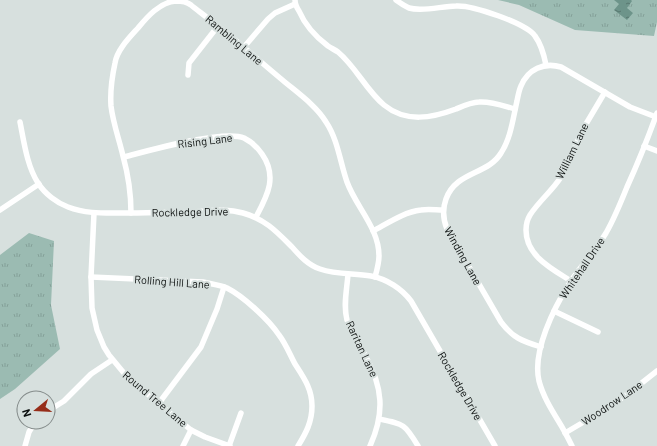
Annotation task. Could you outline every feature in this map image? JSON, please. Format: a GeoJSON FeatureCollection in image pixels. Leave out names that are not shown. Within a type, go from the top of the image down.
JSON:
{"type":"FeatureCollection","features":[{"type":"Feature","properties":{"kind":"street"},"geometry":{"type":"LineString","coordinates":[[396,0],[409,8],[419,9],[464,6],[518,24],[528,29],[535,36],[546,65]]}},
{"type":"Feature","properties":{"kind":"street","name":"Rambling Lane"},"geometry":{"type":"LineString","coordinates":[[131,213],[129,185],[124,157],[117,134],[111,102],[115,62],[121,49],[142,23],[162,6],[166,3],[177,1],[186,3],[192,2],[312,106],[325,120],[332,131],[347,183],[373,230],[379,249],[378,266],[375,277]]}},
{"type":"Feature","properties":{"kind":"street"},"geometry":{"type":"LineString","coordinates":[[244,47],[268,19],[275,13],[295,2],[302,18],[312,31],[346,59],[384,106],[396,112],[410,116],[424,117],[445,113],[479,101],[515,109]]}},
{"type":"Feature","properties":{"kind":"street"},"geometry":{"type":"LineString","coordinates":[[188,75],[189,63],[218,26]]}},
{"type":"Feature","properties":{"kind":"street"},"geometry":{"type":"LineString","coordinates":[[373,230],[404,214],[414,211],[443,210],[450,190],[457,182],[490,164],[500,156],[507,140],[520,88],[524,80],[531,72],[538,68],[546,65],[561,66],[630,107],[656,116]]}},
{"type":"Feature","properties":{"kind":"street","name":"William Lane"},"geometry":{"type":"LineString","coordinates":[[571,281],[534,254],[530,248],[526,235],[527,225],[529,217],[561,177],[582,129],[605,92]]}},
{"type":"Feature","properties":{"kind":"street","name":"Whitehall Drive"},"geometry":{"type":"LineString","coordinates":[[572,446],[546,400],[540,385],[538,359],[541,347],[554,311],[571,281],[611,224],[637,165],[656,116]]}},
{"type":"Feature","properties":{"kind":"street","name":"Rockledge Drive"},"geometry":{"type":"LineString","coordinates":[[20,122],[31,169],[39,184],[52,198],[63,205],[76,210],[94,213],[234,211],[256,217],[269,225],[302,259],[313,267],[327,271],[375,277],[402,291],[411,301],[495,446]]}},
{"type":"Feature","properties":{"kind":"street","name":"Rising Lane"},"geometry":{"type":"LineString","coordinates":[[124,157],[206,138],[232,136],[244,138],[258,149],[267,163],[270,172],[269,191],[256,217]]}},
{"type":"Feature","properties":{"kind":"street"},"geometry":{"type":"LineString","coordinates":[[644,146],[657,151]]}},
{"type":"Feature","properties":{"kind":"street"},"geometry":{"type":"LineString","coordinates":[[0,210],[39,184]]}},
{"type":"Feature","properties":{"kind":"street","name":"Winding Lane"},"geometry":{"type":"LineString","coordinates":[[443,210],[444,221],[450,235],[501,322],[519,339],[541,347]]}},
{"type":"Feature","properties":{"kind":"street","name":"Round Tree Lane"},"geometry":{"type":"LineString","coordinates":[[94,213],[91,277],[92,308],[95,324],[104,347],[112,360],[128,378],[191,430],[230,446]]}},
{"type":"Feature","properties":{"kind":"street","name":"Raritan Lane"},"geometry":{"type":"LineString","coordinates":[[348,274],[345,306],[346,313],[351,329],[376,376],[380,396],[379,419],[370,446]]}},
{"type":"Feature","properties":{"kind":"street","name":"Rolling Hill Lane"},"geometry":{"type":"LineString","coordinates":[[91,277],[203,282],[224,287],[234,292],[272,326],[285,344],[304,379],[311,397],[312,412],[309,426],[298,446]]}},
{"type":"Feature","properties":{"kind":"street"},"geometry":{"type":"LineString","coordinates":[[159,403],[201,347],[217,309],[224,287]]}},
{"type":"Feature","properties":{"kind":"street"},"geometry":{"type":"LineString","coordinates":[[554,311],[598,332]]}},
{"type":"Feature","properties":{"kind":"street"},"geometry":{"type":"LineString","coordinates":[[56,406],[64,401],[92,374],[112,360]]}},
{"type":"Feature","properties":{"kind":"street","name":"Woodrow Lane"},"geometry":{"type":"LineString","coordinates":[[565,433],[609,407],[657,371]]}},
{"type":"Feature","properties":{"kind":"street"},"geometry":{"type":"LineString","coordinates":[[230,446],[241,413]]}},
{"type":"Feature","properties":{"kind":"street"},"geometry":{"type":"LineString","coordinates":[[379,419],[403,426],[410,432],[418,446]]}},
{"type":"Feature","properties":{"kind":"street"},"geometry":{"type":"LineString","coordinates":[[25,446],[30,430]]}},
{"type":"Feature","properties":{"kind":"street"},"geometry":{"type":"LineString","coordinates":[[182,446],[191,430]]}},
{"type":"Feature","properties":{"kind":"green space"},"geometry":{"type":"Polygon","coordinates":[[[498,0],[657,0],[657,22],[654,36],[575,30],[519,5],[498,0]]]}},
{"type":"Feature","properties":{"kind":"green space"},"geometry":{"type":"Polygon","coordinates":[[[29,233],[54,241],[51,305],[60,349],[15,389],[0,399],[0,255],[29,233]]]}},
{"type":"Feature","properties":{"kind":"water"},"geometry":{"type":"Polygon","coordinates":[[[614,0],[632,1],[627,8],[633,13],[627,20],[614,10],[619,4],[614,0]]]}}]}
